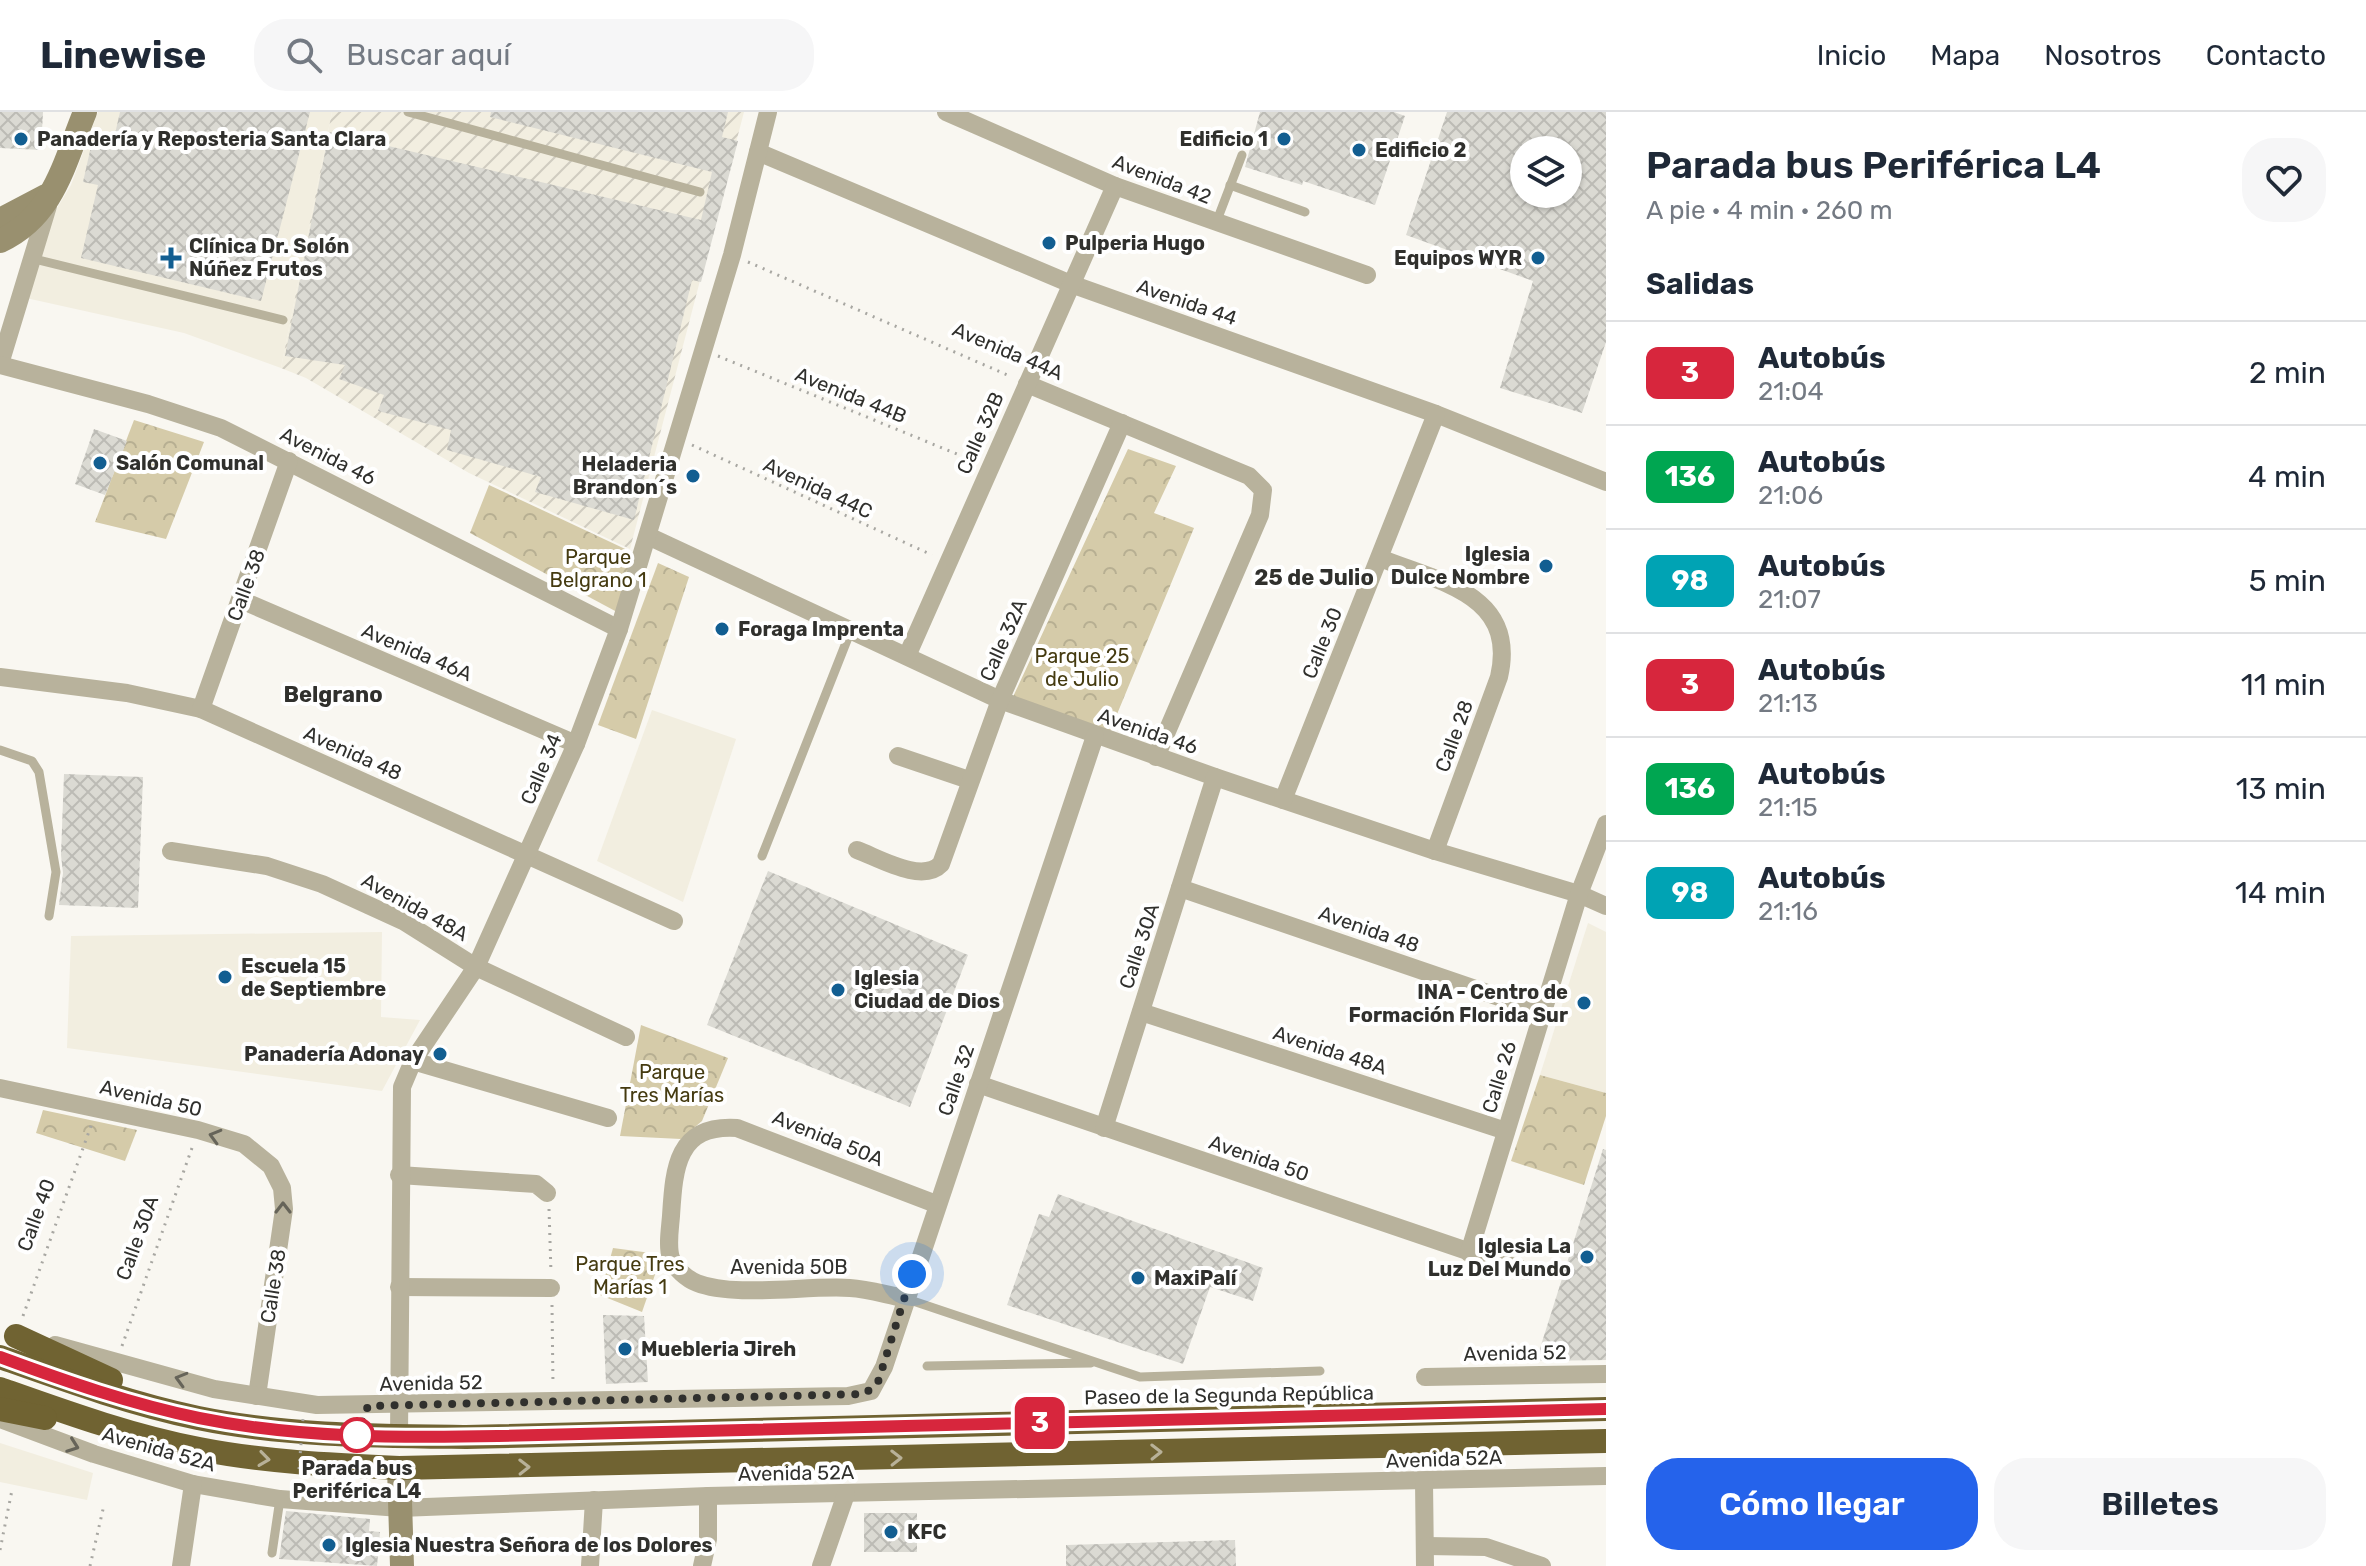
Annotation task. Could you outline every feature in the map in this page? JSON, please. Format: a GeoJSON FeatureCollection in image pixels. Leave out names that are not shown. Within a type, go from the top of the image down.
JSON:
{"type":"FeatureCollection","features":[{"type":"Feature","properties":{"kind":"highway"},"geometry":{"type":"LineString","coordinates":[[8,1333],[198,1418]]}},
{"type":"Feature","properties":{"kind":"highway","name":"Paseo de la Segunda República"},"geometry":{"type":"LineString","coordinates":[[0,1357],[106,1393],[198,1418],[309,1433],[399,1436],[1606,1409]]}},
{"type":"Feature","properties":{"kind":"highway"},"geometry":{"type":"LineString","coordinates":[[0,1389],[154,1439]]}},
{"type":"Feature","properties":{"kind":"highway"},"geometry":{"type":"LineString","coordinates":[[0,1409],[269,1461],[399,1468],[1606,1441]]}},
{"type":"Feature","properties":{"kind":"main road"},"geometry":{"type":"LineString","coordinates":[[0,241],[28,226],[52,193],[85,112]]}},
{"type":"Feature","properties":{"kind":"main road"},"geometry":{"type":"LineString","coordinates":[[0,220],[52,193]]}},
{"type":"Feature","properties":{"kind":"main road"},"geometry":{"type":"LineString","coordinates":[[399,1468],[402,1566]]}},
{"type":"Feature","properties":{"kind":"street","name":"Calle 34"},"geometry":{"type":"LineString","coordinates":[[399,1436],[401,1092],[413,1061],[476,967],[576,744],[619,629],[648,536],[732,255],[768,112]]}},
{"type":"Feature","properties":{"kind":"street","name":"Avenida 42"},"geometry":{"type":"LineString","coordinates":[[946,112],[1115,186],[1367,275]]}},
{"type":"Feature","properties":{"kind":"street","name":"Avenida 44"},"geometry":{"type":"LineString","coordinates":[[758,152],[1071,284],[1436,414],[1606,482]]}},
{"type":"Feature","properties":{"kind":"street","name":"Calle 32B"},"geometry":{"type":"LineString","coordinates":[[907,656],[988,467],[1115,186]]}},
{"type":"Feature","properties":{"kind":"street"},"geometry":{"type":"LineString","coordinates":[[0,365],[52,193]]}},
{"type":"Feature","properties":{"kind":"street","name":"Avenida 46"},"geometry":{"type":"LineString","coordinates":[[0,365],[221,428],[619,629]]}},
{"type":"Feature","properties":{"kind":"street","name":"Avenida 44A"},"geometry":{"type":"LineString","coordinates":[[1027,384],[1249,476],[1263,490],[1260,515],[1156,757]]}},
{"type":"Feature","properties":{"kind":"street","name":"Calle 30"},"geometry":{"type":"LineString","coordinates":[[1283,800],[1436,414]]}},
{"type":"Feature","properties":{"kind":"street","name":"Calle 32A"},"geometry":{"type":"LineString","coordinates":[[857,850],[928,873],[941,864],[1000,700],[1122,423]]}},
{"type":"Feature","properties":{"kind":"street","name":"Calle 38"},"geometry":{"type":"LineString","coordinates":[[201,709],[289,461]]}},
{"type":"Feature","properties":{"kind":"street","name":"Avenida 46"},"geometry":{"type":"LineString","coordinates":[[648,536],[1000,700],[1156,757],[1435,851],[1579,894],[1606,906]]}},
{"type":"Feature","properties":{"kind":"street","name":"Calle 28"},"geometry":{"type":"LineString","coordinates":[[1380,558],[1473,596],[1490,613],[1500,635],[1503,660],[1499,677],[1435,851]]}},
{"type":"Feature","properties":{"kind":"street","name":"Avenida 46A"},"geometry":{"type":"LineString","coordinates":[[241,600],[576,744]]}},
{"type":"Feature","properties":{"kind":"street","name":"Avenida 48"},"geometry":{"type":"LineString","coordinates":[[0,677],[127,693],[201,709],[674,921]]}},
{"type":"Feature","properties":{"kind":"street","name":"Calle 32"},"geometry":{"type":"LineString","coordinates":[[871,1391],[884,1367],[904,1298],[1095,736]]}},
{"type":"Feature","properties":{"kind":"street"},"geometry":{"type":"LineString","coordinates":[[898,756],[969,780]]}},
{"type":"Feature","properties":{"kind":"street","name":"Calle 30A"},"geometry":{"type":"LineString","coordinates":[[1104,1128],[1215,777]]}},
{"type":"Feature","properties":{"kind":"street","name":"Calle 26"},"geometry":{"type":"LineString","coordinates":[[1469,1253],[1579,894],[1606,824]]}},
{"type":"Feature","properties":{"kind":"street","name":"Avenida 48A"},"geometry":{"type":"LineString","coordinates":[[171,851],[257,863],[322,884],[403,921],[476,967],[626,1037]]}},
{"type":"Feature","properties":{"kind":"street","name":"Avenida 48"},"geometry":{"type":"LineString","coordinates":[[1180,888],[1543,1012]]}},
{"type":"Feature","properties":{"kind":"street","name":"Avenida 48A"},"geometry":{"type":"LineString","coordinates":[[1141,1012],[1506,1131]]}},
{"type":"Feature","properties":{"kind":"street"},"geometry":{"type":"LineString","coordinates":[[413,1061],[608,1118]]}},
{"type":"Feature","properties":{"kind":"street","name":"Avenida 50"},"geometry":{"type":"LineString","coordinates":[[978,1084],[1526,1271]]}},
{"type":"Feature","properties":{"kind":"street","name":"Avenida 50"},"geometry":{"type":"LineString","coordinates":[[0,1088],[198,1130],[254,1149],[277,1177]]}},
{"type":"Feature","properties":{"kind":"street","name":"Avenida 50A"},"geometry":{"type":"LineString","coordinates":[[679,1270],[670,1251],[675,1167],[687,1147],[702,1134],[727,1127],[755,1132],[936,1204]]}},
{"type":"Feature","properties":{"kind":"street"},"geometry":{"type":"LineString","coordinates":[[399,1175],[536,1184],[547,1193]]}},
{"type":"Feature","properties":{"kind":"street","name":"Calle 38"},"geometry":{"type":"LineString","coordinates":[[257,1396],[284,1209],[277,1177]]}},
{"type":"Feature","properties":{"kind":"street","name":"Avenida 50B"},"geometry":{"type":"LineString","coordinates":[[679,1270],[695,1282],[719,1288],[851,1288],[904,1298]]}},
{"type":"Feature","properties":{"kind":"street"},"geometry":{"type":"LineString","coordinates":[[399,1287],[551,1288]]}},
{"type":"Feature","properties":{"kind":"street","name":"Avenida 52"},"geometry":{"type":"LineString","coordinates":[[8,1333],[214,1389],[317,1405],[848,1396],[871,1391]]}},
{"type":"Feature","properties":{"kind":"street","name":"Avenida 52"},"geometry":{"type":"LineString","coordinates":[[1425,1377],[1606,1374]]}},
{"type":"Feature","properties":{"kind":"street","name":"Avenida 52A"},"geometry":{"type":"LineString","coordinates":[[0,1419],[94,1454],[193,1484],[280,1499],[400,1508],[708,1496],[1606,1476]]}},
{"type":"Feature","properties":{"kind":"street"},"geometry":{"type":"LineString","coordinates":[[1424,1481],[1425,1566]]}},
{"type":"Feature","properties":{"kind":"street"},"geometry":{"type":"LineString","coordinates":[[181,1566],[193,1484]]}},
{"type":"Feature","properties":{"kind":"street"},"geometry":{"type":"LineString","coordinates":[[821,1566],[846,1494]]}},
{"type":"Feature","properties":{"kind":"street"},"geometry":{"type":"LineString","coordinates":[[702,1566],[708,1539],[708,1496]]}},
{"type":"Feature","properties":{"kind":"street"},"geometry":{"type":"LineString","coordinates":[[590,1566],[594,1500]]}},
{"type":"Feature","properties":{"kind":"street"},"geometry":{"type":"LineString","coordinates":[[1427,1546],[1486,1547],[1542,1566]]}},
{"type":"Feature","properties":{"kind":"lane"},"geometry":{"type":"LineString","coordinates":[[408,112],[700,192]]}},
{"type":"Feature","properties":{"kind":"lane"},"geometry":{"type":"LineString","coordinates":[[1215,223],[1242,155]]}},
{"type":"Feature","properties":{"kind":"lane"},"geometry":{"type":"LineString","coordinates":[[1230,185],[1305,212]]}},
{"type":"Feature","properties":{"kind":"lane"},"geometry":{"type":"LineString","coordinates":[[30,258],[283,320]]}},
{"type":"Feature","properties":{"kind":"lane"},"geometry":{"type":"LineString","coordinates":[[762,856],[851,630]]}},
{"type":"Feature","properties":{"kind":"lane"},"geometry":{"type":"LineString","coordinates":[[0,750],[32,761],[39,772],[56,872],[49,916]]}},
{"type":"Feature","properties":{"kind":"lane"},"geometry":{"type":"LineString","coordinates":[[904,1298],[1140,1377],[1320,1371]]}},
{"type":"Feature","properties":{"kind":"lane"},"geometry":{"type":"LineString","coordinates":[[927,1366],[1098,1363]]}},
{"type":"Feature","properties":{"kind":"lane"},"geometry":{"type":"LineString","coordinates":[[272,1553],[280,1499]]}},
{"type":"Feature","properties":{"kind":"path","name":"Avenida 44A"},"geometry":{"type":"LineString","coordinates":[[732,255],[1027,384]]}},
{"type":"Feature","properties":{"kind":"path","name":"Avenida 44B"},"geometry":{"type":"LineString","coordinates":[[702,350],[988,467]]}},
{"type":"Feature","properties":{"kind":"path","name":"Avenida 44C"},"geometry":{"type":"LineString","coordinates":[[677,439],[946,562]]}},
{"type":"Feature","properties":{"kind":"path","name":"Calle 40"},"geometry":{"type":"LineString","coordinates":[[8,1333],[98,1109]]}},
{"type":"Feature","properties":{"kind":"path","name":"Calle 30A"},"geometry":{"type":"LineString","coordinates":[[116,1361],[198,1130]]}},
{"type":"Feature","properties":{"kind":"path"},"geometry":{"type":"LineString","coordinates":[[299,1469],[303,1419]]}},
{"type":"Feature","properties":{"kind":"path"},"geometry":{"type":"LineString","coordinates":[[0,1550],[12,1490]]}},
{"type":"Feature","properties":{"kind":"path"},"geometry":{"type":"LineString","coordinates":[[90,1566],[104,1505]]}},
{"type":"Feature","properties":{"kind":"shaded area","name":"Clínica Dr. Solón Núñez Frutos"},"geometry":{"type":"Polygon","coordinates":[[[98,112],[332,112],[281,368],[184,333],[26,298],[51,218],[71,185],[98,112]]]}},
{"type":"Feature","properties":{"kind":"shaded area"},"geometry":{"type":"Polygon","coordinates":[[[332,112],[744,112],[630,549],[469,473],[306,378],[281,368],[332,112]]]}},
{"type":"Feature","properties":{"kind":"shaded area"},"geometry":{"type":"Polygon","coordinates":[[[652,710],[736,739],[683,902],[597,861],[652,710]]]}},
{"type":"Feature","properties":{"kind":"shaded area","name":"INA - Centro de Formación Florida Sur"},"geometry":{"type":"Polygon","coordinates":[[[1588,923],[1606,932],[1606,1093],[1540,1075],[1588,923]]]}},
{"type":"Feature","properties":{"kind":"shaded area","name":"Escuela 15 de Septiembre"},"geometry":{"type":"Polygon","coordinates":[[[382,932],[381,1017],[420,1020],[382,1091],[67,1048],[71,936],[382,932]]]}},
{"type":"Feature","properties":{"kind":"shaded area"},"geometry":{"type":"Polygon","coordinates":[[[0,1443],[93,1473],[87,1500],[0,1482],[0,1443]]]}},
{"type":"Feature","properties":{"kind":"green space"},"geometry":{"type":"Polygon","coordinates":[[[134,420],[204,442],[166,539],[95,522],[134,420]]]}},
{"type":"Feature","properties":{"kind":"green space","name":"Parque 25 de Julio"},"geometry":{"type":"Polygon","coordinates":[[[1128,449],[1176,466],[1154,513],[1194,528],[1108,736],[1012,699],[1128,449]]]}},
{"type":"Feature","properties":{"kind":"green space","name":"Parque Belgrano 1"},"geometry":{"type":"Polygon","coordinates":[[[489,485],[638,555],[617,612],[470,533],[489,485]]]}},
{"type":"Feature","properties":{"kind":"green space"},"geometry":{"type":"Polygon","coordinates":[[[658,563],[689,577],[636,739],[598,725],[658,563]]]}},
{"type":"Feature","properties":{"kind":"green space","name":"Parque Tres Marías"},"geometry":{"type":"Polygon","coordinates":[[[641,1025],[728,1058],[702,1121],[681,1139],[620,1136],[641,1025]]]}},
{"type":"Feature","properties":{"kind":"green space"},"geometry":{"type":"Polygon","coordinates":[[[1540,1075],[1606,1093],[1606,1116],[1584,1185],[1511,1161],[1540,1075]]]}},
{"type":"Feature","properties":{"kind":"green space"},"geometry":{"type":"Polygon","coordinates":[[[43,1110],[137,1130],[125,1161],[36,1133],[43,1110]]]}},
{"type":"Feature","properties":{"kind":"green space","name":"Parque Tres Marías 1"},"geometry":{"type":"Polygon","coordinates":[[[613,1248],[651,1253],[658,1266],[642,1312],[600,1295],[613,1248]]]}},
{"type":"Feature","properties":{"kind":"building"},"geometry":{"type":"Polygon","coordinates":[[[0,112],[43,112],[41,150],[0,148],[0,112]]]}},
{"type":"Feature","properties":{"kind":"building"},"geometry":{"type":"Polygon","coordinates":[[[120,112],[310,112],[261,301],[81,258],[98,185],[83,182],[92,142],[112,147],[120,112]]]}},
{"type":"Feature","properties":{"kind":"building"},"geometry":{"type":"Polygon","coordinates":[[[491,112],[728,112],[722,137],[738,141],[701,282],[692,280],[634,520],[535,492],[541,477],[447,450],[451,430],[378,411],[384,395],[339,379],[345,365],[285,356],[329,132],[701,220],[712,172],[490,117],[491,112]]]}},
{"type":"Feature","properties":{"kind":"building"},"geometry":{"type":"Polygon","coordinates":[[[1260,112],[1394,112],[1405,116],[1375,205],[1303,181],[1302,185],[1245,167],[1260,112]]]}},
{"type":"Feature","properties":{"kind":"building","name":"Equipos WYR"},"geometry":{"type":"Polygon","coordinates":[[[1447,112],[1606,112],[1606,342],[1582,413],[1500,388],[1533,281],[1406,235],[1447,112]]]}},
{"type":"Feature","properties":{"kind":"building","name":"Salón Comunal"},"geometry":{"type":"Polygon","coordinates":[[[94,429],[127,441],[105,495],[75,484],[94,429]]]}},
{"type":"Feature","properties":{"kind":"building"},"geometry":{"type":"Polygon","coordinates":[[[64,774],[143,777],[138,908],[59,905],[63,873],[64,774]]]}},
{"type":"Feature","properties":{"kind":"building","name":"Iglesia Ciudad de Dios"},"geometry":{"type":"Polygon","coordinates":[[[768,871],[968,955],[910,1107],[707,1025],[768,871]]]}},
{"type":"Feature","properties":{"kind":"building","name":"Iglesia La Luz Del Mundo"},"geometry":{"type":"Polygon","coordinates":[[[1603,1149],[1606,1150],[1606,1360],[1536,1361],[1603,1149]]]}},
{"type":"Feature","properties":{"kind":"building","name":"MaxiPalí"},"geometry":{"type":"Polygon","coordinates":[[[1058,1194],[1263,1268],[1253,1301],[1210,1287],[1183,1364],[1007,1305],[1039,1214],[1049,1217],[1058,1194]]]}},
{"type":"Feature","properties":{"kind":"building","name":"Muebleria Jireh"},"geometry":{"type":"Polygon","coordinates":[[[603,1315],[644,1316],[648,1382],[606,1384],[603,1315]]]}},
{"type":"Feature","properties":{"kind":"building","name":"Iglesia Nuestra Señora de los Dolores"},"geometry":{"type":"Polygon","coordinates":[[[286,1511],[370,1519],[369,1531],[380,1532],[377,1566],[279,1559],[286,1511]]]}},
{"type":"Feature","properties":{"kind":"building","name":"KFC"},"geometry":{"type":"Polygon","coordinates":[[[864,1513],[917,1513],[917,1552],[864,1552],[864,1513]]]}},
{"type":"Feature","properties":{"kind":"building"},"geometry":{"type":"Polygon","coordinates":[[[1235,1540],[1236,1566],[1066,1566],[1066,1545],[1235,1540]]]}},
{"type":"Feature","properties":{"kind":"bus line","name":"3"},"geometry":{"type":"LineString","coordinates":[[0,1357],[106,1393],[198,1418],[287,1431],[336,1434],[498,1436],[1606,1409]]}},
{"type":"Feature","properties":{"kind":"place","name":"Panadería y Reposteria Santa Clara"},"geometry":{"type":"Point","coordinates":[21,139]}},
{"type":"Feature","properties":{"kind":"place","name":"Edificio 1"},"geometry":{"type":"Point","coordinates":[1284,139]}},
{"type":"Feature","properties":{"kind":"place","name":"Edificio 2"},"geometry":{"type":"Point","coordinates":[1359,150]}},
{"type":"Feature","properties":{"kind":"place","name":"Pulperia Hugo"},"geometry":{"type":"Point","coordinates":[1049,243]}},
{"type":"Feature","properties":{"kind":"place","name":"Clínica Dr. Solón Núñez Frutos"},"geometry":{"type":"Point","coordinates":[171,258]}},
{"type":"Feature","properties":{"kind":"place","name":"Equipos WYR"},"geometry":{"type":"Point","coordinates":[1538,258]}},
{"type":"Feature","properties":{"kind":"place","name":"Salón Comunal"},"geometry":{"type":"Point","coordinates":[100,463]}},
{"type":"Feature","properties":{"kind":"place","name":"Heladeria Brandon´s"},"geometry":{"type":"Point","coordinates":[693,476]}},
{"type":"Feature","properties":{"kind":"place","name":"Iglesia Dulce Nombre"},"geometry":{"type":"Point","coordinates":[1546,566]}},
{"type":"Feature","properties":{"kind":"place","name":"Foraga Imprenta"},"geometry":{"type":"Point","coordinates":[722,629]}},
{"type":"Feature","properties":{"kind":"place","name":"Escuela 15 de Septiembre"},"geometry":{"type":"Point","coordinates":[225,977]}},
{"type":"Feature","properties":{"kind":"place","name":"Iglesia Ciudad de Dios"},"geometry":{"type":"Point","coordinates":[838,990]}},
{"type":"Feature","properties":{"kind":"place","name":"INA - Centro de Formación Florida Sur"},"geometry":{"type":"Point","coordinates":[1584,1003]}},
{"type":"Feature","properties":{"kind":"place","name":"Panadería Adonay"},"geometry":{"type":"Point","coordinates":[440,1054]}},
{"type":"Feature","properties":{"kind":"place","name":"Iglesia La Luz Del Mundo"},"geometry":{"type":"Point","coordinates":[1587,1257]}},
{"type":"Feature","properties":{"kind":"place","name":"MaxiPalí"},"geometry":{"type":"Point","coordinates":[1138,1278]}},
{"type":"Feature","properties":{"kind":"place","name":"Muebleria Jireh"},"geometry":{"type":"Point","coordinates":[625,1349]}},
{"type":"Feature","properties":{"kind":"place","name":"Parada bus Periférica L4"},"geometry":{"type":"Point","coordinates":[357,1435]}},
{"type":"Feature","properties":{"kind":"place","name":"KFC"},"geometry":{"type":"Point","coordinates":[891,1532]}},
{"type":"Feature","properties":{"kind":"place","name":"Iglesia Nuestra Señora de los Dolores"},"geometry":{"type":"Point","coordinates":[329,1545]}},
{"type":"Feature","properties":{"kind":"district","name":"25 de Julio"},"geometry":{"type":"Point","coordinates":[1314,577]}},
{"type":"Feature","properties":{"kind":"district","name":"Belgrano"},"geometry":{"type":"Point","coordinates":[333,694]}},
{"type":"Feature","properties":{"kind":"route"},"geometry":{"type":"LineString","coordinates":[[357,1435],[368,1406],[865,1394],[875,1387],[884,1367],[912,1274]]}}]}
